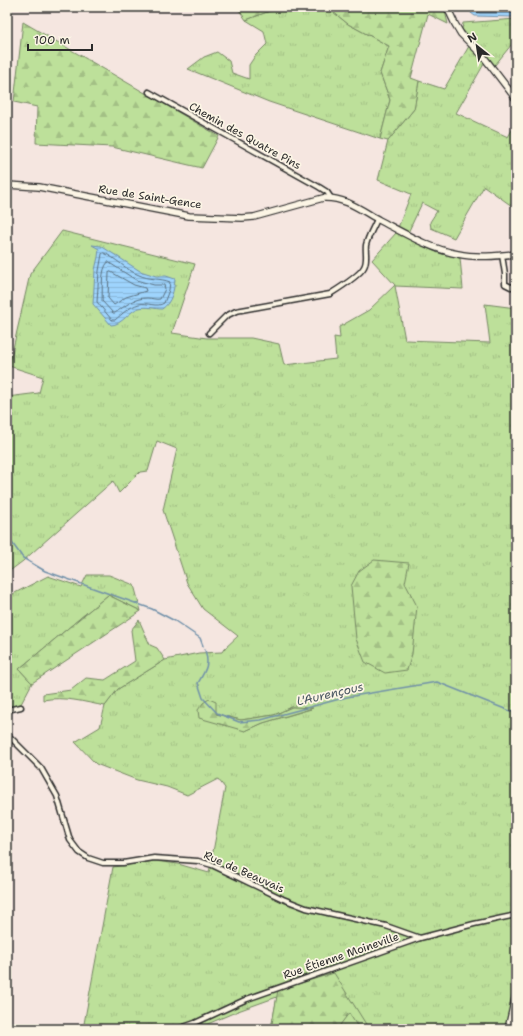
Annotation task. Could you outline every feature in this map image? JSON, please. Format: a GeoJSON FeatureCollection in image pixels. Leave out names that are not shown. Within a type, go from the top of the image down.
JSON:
{"type":"FeatureCollection","features":[{"type":"Feature","properties":{"kind":"street"},"geometry":{"type":"LineString","coordinates":[[447,7],[461,34],[484,56],[516,99]]}},
{"type":"Feature","properties":{"kind":"street","name":"Chemin des Quatre Pins"},"geometry":{"type":"LineString","coordinates":[[149,92],[327,192],[331,198]]}},
{"type":"Feature","properties":{"kind":"street","name":"Rue de Saint-Gence"},"geometry":{"type":"LineString","coordinates":[[7,185],[39,188],[189,216],[254,217],[323,198],[331,198],[346,202],[420,241],[449,252],[474,256],[516,254]]}},
{"type":"Feature","properties":{"kind":"street"},"geometry":{"type":"LineString","coordinates":[[209,333],[226,316],[236,311],[330,294],[364,268],[367,261],[365,251],[367,243],[377,219]]}},
{"type":"Feature","properties":{"kind":"street"},"geometry":{"type":"LineString","coordinates":[[502,255],[505,284],[507,286],[516,286]]}},
{"type":"Feature","properties":{"kind":"street"},"geometry":{"type":"LineString","coordinates":[[7,710],[20,707]]}},
{"type":"Feature","properties":{"kind":"street","name":"Rue de Beauvais"},"geometry":{"type":"LineString","coordinates":[[7,734],[41,768],[57,796],[70,840],[79,852],[88,858],[102,862],[123,863],[154,858],[198,861],[212,865],[283,899],[306,908],[386,926],[420,938]]}},
{"type":"Feature","properties":{"kind":"street","name":"Rue Étienne Moineville"},"geometry":{"type":"LineString","coordinates":[[178,1029],[247,999],[420,938],[474,924],[516,916]]}},
{"type":"Feature","properties":{"kind":"street"},"geometry":{"type":"LineString","coordinates":[[508,1029],[516,994]]}},
{"type":"Feature","properties":{"kind":"green space"},"geometry":{"type":"Polygon","coordinates":[[[237,7],[280,7],[246,20],[237,7]]]}},
{"type":"Feature","properties":{"kind":"green space"},"geometry":{"type":"Polygon","coordinates":[[[280,7],[327,7],[348,24],[389,46],[380,73],[390,100],[380,139],[269,102],[188,69],[204,57],[217,52],[229,61],[232,73],[249,79],[249,65],[255,56],[267,44],[264,31],[246,20],[280,7]]]}},
{"type":"Feature","properties":{"kind":"green space"},"geometry":{"type":"Polygon","coordinates":[[[327,7],[444,7],[448,24],[428,14],[411,78],[419,81],[414,109],[388,141],[380,139],[390,100],[380,73],[389,46],[348,24],[327,7]]]}},
{"type":"Feature","properties":{"kind":"green space"},"geometry":{"type":"Polygon","coordinates":[[[516,19],[516,39],[495,65],[488,57],[456,113],[508,137],[516,123],[516,209],[484,186],[454,238],[431,228],[430,222],[437,211],[422,203],[406,237],[438,253],[460,258],[463,289],[395,286],[405,340],[490,343],[485,304],[516,308],[516,572],[511,593],[516,598],[516,1029],[271,1029],[277,997],[238,1011],[196,1029],[83,1029],[113,867],[155,861],[178,864],[209,873],[225,788],[218,779],[187,795],[167,787],[137,780],[96,764],[75,742],[100,727],[105,706],[118,689],[165,660],[199,653],[222,652],[238,636],[203,609],[187,583],[163,510],[177,449],[157,441],[148,471],[140,472],[119,493],[113,481],[23,561],[7,573],[7,397],[39,393],[43,377],[9,366],[30,274],[62,231],[195,264],[172,333],[207,338],[251,338],[279,344],[284,365],[336,359],[334,337],[340,338],[339,327],[369,310],[395,285],[372,260],[396,233],[411,194],[378,180],[388,141],[414,109],[419,81],[444,89],[472,41],[462,29],[463,23],[516,19]],[[292,707],[274,715],[241,720],[216,714],[245,731],[263,723],[311,709],[292,707]]]}},
{"type":"Feature","properties":{"kind":"green space"},"geometry":{"type":"Polygon","coordinates":[[[23,22],[219,136],[202,168],[112,147],[36,143],[37,107],[14,102],[23,22]]]}},
{"type":"Feature","properties":{"kind":"green space"},"geometry":{"type":"Polygon","coordinates":[[[374,560],[409,563],[405,583],[417,606],[412,654],[407,670],[385,673],[365,662],[356,639],[351,586],[359,571],[374,560]]]}},
{"type":"Feature","properties":{"kind":"green space"},"geometry":{"type":"Polygon","coordinates":[[[87,575],[109,575],[134,585],[141,611],[108,595],[19,669],[32,683],[21,704],[7,707],[7,597],[48,576],[81,587],[87,575]]]}},
{"type":"Feature","properties":{"kind":"green space"},"geometry":{"type":"Polygon","coordinates":[[[108,595],[141,611],[32,683],[19,669],[108,595]]]}},
{"type":"Feature","properties":{"kind":"green space"},"geometry":{"type":"Polygon","coordinates":[[[139,620],[150,645],[157,648],[165,660],[118,689],[105,706],[66,699],[43,700],[43,694],[71,690],[86,678],[105,680],[135,661],[131,630],[139,620]]]}},
{"type":"Feature","properties":{"kind":"green space"},"geometry":{"type":"Polygon","coordinates":[[[209,699],[216,702],[216,714],[241,720],[274,715],[292,707],[313,708],[263,723],[245,731],[199,718],[198,710],[203,703],[209,699]]]}},
{"type":"Feature","properties":{"kind":"green space"},"geometry":{"type":"Polygon","coordinates":[[[334,973],[369,1029],[359,1029],[349,1013],[337,1029],[271,1029],[278,990],[334,973]]]}},
{"type":"Feature","properties":{"kind":"water"},"geometry":{"type":"Polygon","coordinates":[[[469,7],[516,7],[516,16],[475,16],[471,13],[469,7]]]}},
{"type":"Feature","properties":{"kind":"water"},"geometry":{"type":"Polygon","coordinates":[[[92,245],[101,246],[140,271],[156,276],[166,276],[175,279],[173,291],[168,303],[162,309],[148,307],[139,308],[119,323],[111,325],[93,304],[95,270],[99,249],[92,245]]]}},
{"type":"Feature","properties":{"kind":"waterway","name":"L'Aurençous"},"geometry":{"type":"LineString","coordinates":[[7,536],[23,558],[45,571],[152,609],[175,621],[200,638],[203,646]]}},
{"type":"Feature","properties":{"kind":"waterway","name":"L'Aurençous"},"geometry":{"type":"LineString","coordinates":[[205,650],[207,664],[198,683],[203,698],[217,713],[239,722],[261,720],[347,697],[437,682],[510,711],[516,710]]}}]}
